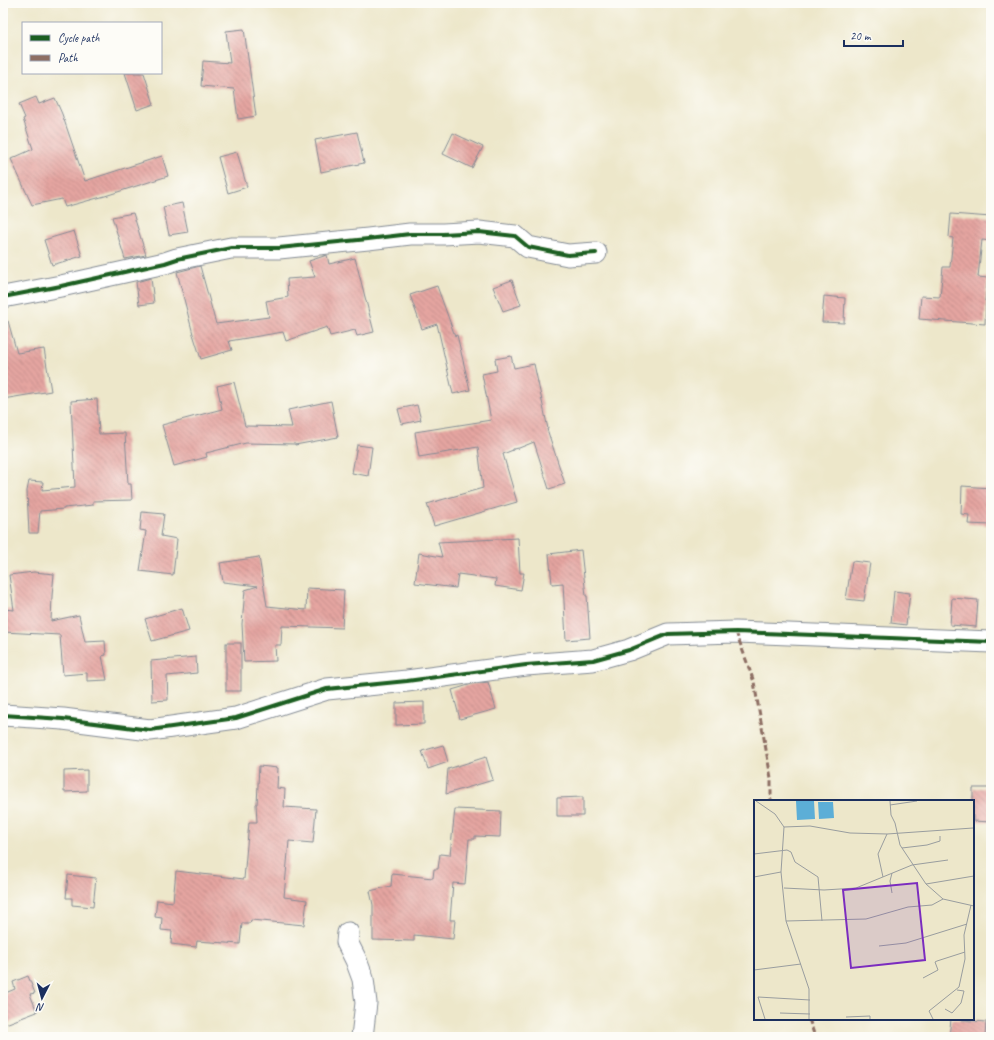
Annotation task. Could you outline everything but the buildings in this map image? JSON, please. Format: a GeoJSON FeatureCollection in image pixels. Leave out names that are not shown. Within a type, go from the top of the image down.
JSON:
{"type":"FeatureCollection","features":[{"type":"Feature","properties":{"kind":"street"},"geometry":{"type":"LineString","coordinates":[[3,297],[61,286],[164,263],[177,258],[231,248],[278,248],[410,234],[479,232],[515,236],[528,247],[568,255],[596,254]]}},
{"type":"Feature","properties":{"kind":"street"},"geometry":{"type":"LineString","coordinates":[[3,715],[63,719],[150,730],[236,718],[327,689],[407,681],[526,665],[593,660],[629,650],[668,634],[736,632],[991,642]]}},
{"type":"Feature","properties":{"kind":"street"},"geometry":{"type":"LineString","coordinates":[[348,933],[347,942],[363,979],[366,1003],[362,1037]]}},
{"type":"Feature","properties":{"kind":"marked path"},"geometry":{"type":"LineString","coordinates":[[736,632],[754,682],[771,778],[771,800]]}},
{"type":"Feature","properties":{"kind":"marked path"},"geometry":{"type":"LineString","coordinates":[[809,1020],[815,1037]]}},
{"type":"Feature","properties":{"kind":"cycle path"},"geometry":{"type":"LineString","coordinates":[[3,297],[61,286],[231,248],[279,248],[410,234],[479,232],[515,236],[528,247],[568,255],[596,253]]}},
{"type":"Feature","properties":{"kind":"cycle path"},"geometry":{"type":"LineString","coordinates":[[3,715],[63,719],[150,730],[236,718],[327,689],[407,681],[526,665],[593,660],[629,650],[668,634],[736,632],[991,642]]}}]}
